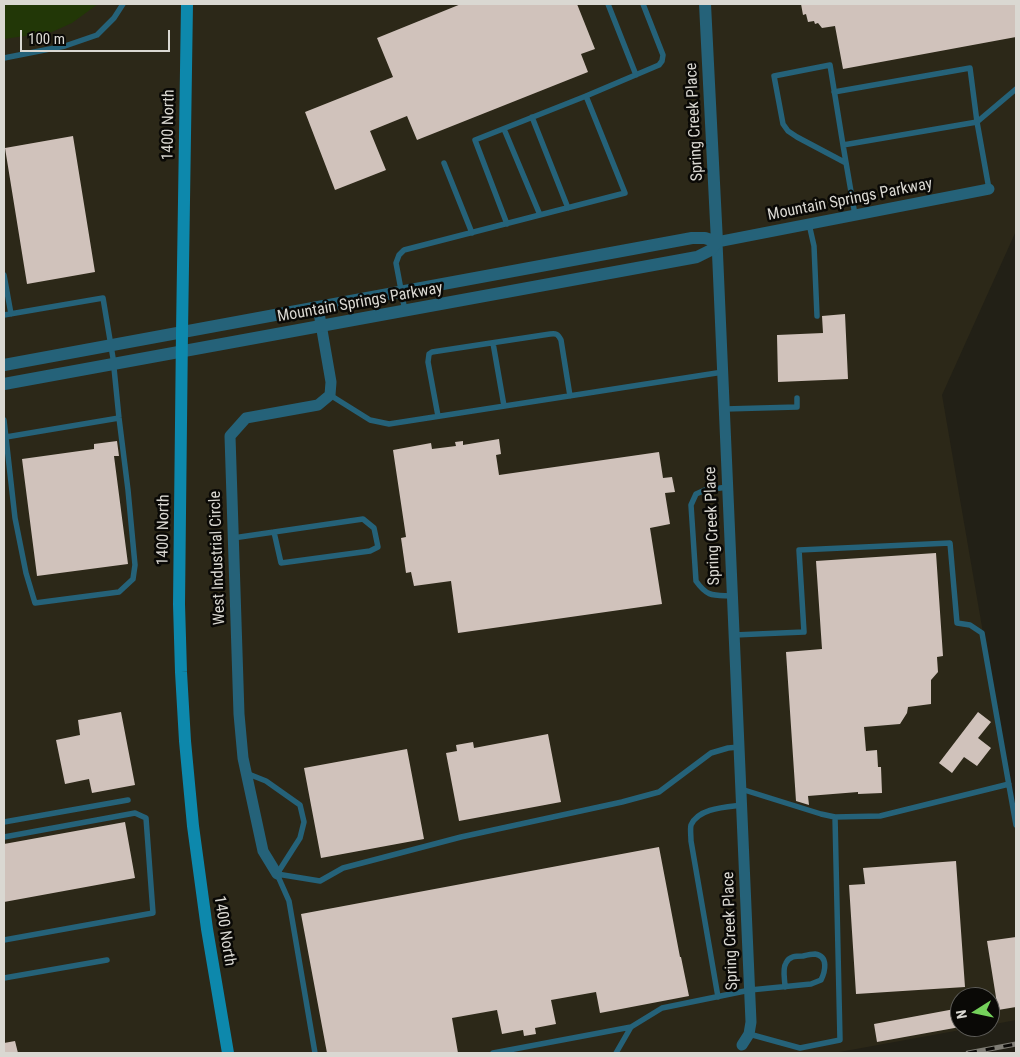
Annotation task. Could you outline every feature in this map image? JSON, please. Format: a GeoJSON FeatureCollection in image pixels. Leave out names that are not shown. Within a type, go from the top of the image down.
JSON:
{"type":"FeatureCollection","features":[{"type":"Feature","properties":{"kind":"main road","name":"1400 North"},"geometry":{"type":"LineString","coordinates":[[187,4],[179,604],[181,672],[193,826],[206,929],[228,1053]]}},
{"type":"Feature","properties":{"kind":"street","name":"Spring Creek Place"},"geometry":{"type":"LineString","coordinates":[[705,4],[725,409],[750,990],[751,1022],[749,1034],[742,1045]]}},
{"type":"Feature","properties":{"kind":"street","name":"Mountain Springs Parkway"},"geometry":{"type":"LineString","coordinates":[[4,365],[692,238],[705,238],[717,242],[989,189]]}},
{"type":"Feature","properties":{"kind":"street","name":"Mountain Springs Parkway"},"geometry":{"type":"LineString","coordinates":[[4,384],[697,257],[711,250],[717,242]]}},
{"type":"Feature","properties":{"kind":"street"},"geometry":{"type":"LineString","coordinates":[[318,307],[331,382],[330,395]]}},
{"type":"Feature","properties":{"kind":"street","name":"West Industrial Circle"},"geometry":{"type":"LineString","coordinates":[[277,874],[263,851],[243,758],[239,714],[230,436],[246,418],[318,405],[330,395]]}},
{"type":"Feature","properties":{"kind":"lane"},"geometry":{"type":"LineString","coordinates":[[4,58],[65,46],[97,35],[114,18],[122,4]]}},
{"type":"Feature","properties":{"kind":"lane"},"geometry":{"type":"LineString","coordinates":[[608,4],[636,75]]}},
{"type":"Feature","properties":{"kind":"lane"},"geometry":{"type":"LineString","coordinates":[[506,224],[475,140],[659,65],[664,55],[643,4]]}},
{"type":"Feature","properties":{"kind":"lane"},"geometry":{"type":"LineString","coordinates":[[846,163],[788,131],[783,124],[774,76],[830,65],[855,215]]}},
{"type":"Feature","properties":{"kind":"lane"},"geometry":{"type":"LineString","coordinates":[[834,92],[970,68],[989,189]]}},
{"type":"Feature","properties":{"kind":"lane"},"geometry":{"type":"LineString","coordinates":[[843,145],[977,122],[1016,89]]}},
{"type":"Feature","properties":{"kind":"lane"},"geometry":{"type":"LineString","coordinates":[[405,311],[396,263],[399,255],[404,250],[625,193],[586,96]]}},
{"type":"Feature","properties":{"kind":"lane"},"geometry":{"type":"LineString","coordinates":[[532,117],[568,208]]}},
{"type":"Feature","properties":{"kind":"lane"},"geometry":{"type":"LineString","coordinates":[[504,129],[540,215]]}},
{"type":"Feature","properties":{"kind":"lane"},"geometry":{"type":"LineString","coordinates":[[444,162],[472,233]]}},
{"type":"Feature","properties":{"kind":"lane"},"geometry":{"type":"LineString","coordinates":[[809,224],[814,246],[817,316]]}},
{"type":"Feature","properties":{"kind":"lane"},"geometry":{"type":"LineString","coordinates":[[4,275],[7,315],[103,298],[114,364],[135,565],[133,579],[119,592],[35,604],[26,573],[15,518],[4,420]]}},
{"type":"Feature","properties":{"kind":"lane"},"geometry":{"type":"LineString","coordinates":[[438,416],[428,362],[429,354],[493,342],[550,334],[559,336],[570,396]]}},
{"type":"Feature","properties":{"kind":"lane"},"geometry":{"type":"LineString","coordinates":[[493,342],[504,406]]}},
{"type":"Feature","properties":{"kind":"lane"},"geometry":{"type":"LineString","coordinates":[[330,395],[370,420],[389,424],[723,372]]}},
{"type":"Feature","properties":{"kind":"lane"},"geometry":{"type":"LineString","coordinates":[[725,409],[797,408],[797,398]]}},
{"type":"Feature","properties":{"kind":"lane"},"geometry":{"type":"LineString","coordinates":[[6,438],[119,418]]}},
{"type":"Feature","properties":{"kind":"lane"},"geometry":{"type":"LineString","coordinates":[[728,487],[705,490],[696,494],[691,505],[696,581],[702,590],[711,595],[733,596]]}},
{"type":"Feature","properties":{"kind":"lane"},"geometry":{"type":"LineString","coordinates":[[233,538],[362,519],[374,528],[378,547],[370,551],[281,563],[274,532]]}},
{"type":"Feature","properties":{"kind":"lane"},"geometry":{"type":"LineString","coordinates":[[734,635],[804,632],[800,550],[950,543],[957,623],[970,625],[982,633],[1016,825]]}},
{"type":"Feature","properties":{"kind":"lane"},"geometry":{"type":"LineString","coordinates":[[277,874],[320,881],[343,868],[461,838],[659,792],[711,753],[739,746]]}},
{"type":"Feature","properties":{"kind":"lane"},"geometry":{"type":"LineString","coordinates":[[246,773],[266,781],[300,805],[304,822],[300,838],[277,874]]}},
{"type":"Feature","properties":{"kind":"lane"},"geometry":{"type":"LineString","coordinates":[[741,789],[835,817],[880,816],[1009,784]]}},
{"type":"Feature","properties":{"kind":"lane"},"geometry":{"type":"LineString","coordinates":[[4,822],[128,800]]}},
{"type":"Feature","properties":{"kind":"lane"},"geometry":{"type":"LineString","coordinates":[[718,997],[691,841],[691,825],[701,813],[716,808],[742,805]]}},
{"type":"Feature","properties":{"kind":"lane"},"geometry":{"type":"LineString","coordinates":[[4,837],[135,813],[146,818],[153,913],[4,940]]}},
{"type":"Feature","properties":{"kind":"lane"},"geometry":{"type":"LineString","coordinates":[[749,1034],[800,1048],[840,1040],[835,817]]}},
{"type":"Feature","properties":{"kind":"lane"},"geometry":{"type":"LineString","coordinates":[[277,874],[289,901],[315,1053]]}},
{"type":"Feature","properties":{"kind":"lane"},"geometry":{"type":"LineString","coordinates":[[493,1053],[631,1027],[662,1008],[750,990],[785,987],[811,984],[821,980],[825,971],[825,964],[822,958],[816,954],[793,957],[787,961],[784,967],[785,987]]}},
{"type":"Feature","properties":{"kind":"lane"},"geometry":{"type":"LineString","coordinates":[[4,978],[107,960]]}},
{"type":"Feature","properties":{"kind":"lane"},"geometry":{"type":"LineString","coordinates":[[616,1053],[631,1027]]}},
{"type":"Feature","properties":{"kind":"shaded area"},"geometry":{"type":"Polygon","coordinates":[[[4,4],[1016,4],[1016,231],[942,395],[1016,824],[1016,1020],[1000,1023],[1000,987],[950,987],[950,1032],[834,1053],[4,1053],[4,4]]]}},
{"type":"Feature","properties":{"kind":"green space"},"geometry":{"type":"Polygon","coordinates":[[[4,4],[98,4],[72,23],[52,32],[4,39],[4,4]]]}},
{"type":"Feature","properties":{"kind":"building"},"geometry":{"type":"Polygon","coordinates":[[[461,4],[577,4],[595,49],[581,54],[588,72],[417,140],[407,116],[370,131],[386,170],[335,190],[305,112],[393,77],[377,38],[461,4]]]}},
{"type":"Feature","properties":{"kind":"building"},"geometry":{"type":"Polygon","coordinates":[[[801,4],[1016,4],[1016,37],[843,69],[835,26],[822,28],[818,23],[815,24],[814,21],[808,22],[806,14],[803,15],[801,4]]]}},
{"type":"Feature","properties":{"kind":"building"},"geometry":{"type":"Polygon","coordinates":[[[73,136],[95,272],[27,284],[5,148],[73,136]]]}},
{"type":"Feature","properties":{"kind":"building"},"geometry":{"type":"Polygon","coordinates":[[[845,314],[848,379],[778,382],[777,335],[823,333],[822,316],[845,314]]]}},
{"type":"Feature","properties":{"kind":"building"},"geometry":{"type":"Polygon","coordinates":[[[499,439],[501,454],[496,455],[499,475],[659,452],[663,478],[672,477],[675,492],[665,493],[670,524],[650,528],[662,604],[458,633],[451,581],[414,586],[411,572],[406,573],[401,538],[406,537],[393,450],[431,443],[432,449],[456,446],[455,442],[463,441],[463,445],[499,439]]]}},
{"type":"Feature","properties":{"kind":"building"},"geometry":{"type":"Polygon","coordinates":[[[117,441],[119,456],[114,456],[128,564],[37,576],[22,459],[94,449],[94,444],[117,441]]]}},
{"type":"Feature","properties":{"kind":"building"},"geometry":{"type":"Polygon","coordinates":[[[936,553],[943,656],[937,657],[938,672],[931,680],[931,704],[908,707],[907,713],[900,724],[864,727],[866,751],[877,750],[878,767],[881,767],[882,793],[858,794],[858,792],[808,796],[809,805],[796,801],[786,652],[822,649],[816,561],[936,553]]]}},
{"type":"Feature","properties":{"kind":"building"},"geometry":{"type":"Polygon","coordinates":[[[121,712],[135,785],[92,793],[89,779],[65,784],[56,740],[80,735],[78,720],[121,712]]]}},
{"type":"Feature","properties":{"kind":"building"},"geometry":{"type":"Polygon","coordinates":[[[978,712],[991,722],[978,738],[991,748],[977,766],[964,757],[952,773],[939,763],[978,712]]]}},
{"type":"Feature","properties":{"kind":"building"},"geometry":{"type":"Polygon","coordinates":[[[548,734],[561,802],[459,821],[446,753],[457,751],[456,745],[473,742],[474,748],[548,734]]]}},
{"type":"Feature","properties":{"kind":"building"},"geometry":{"type":"Polygon","coordinates":[[[407,749],[424,839],[321,858],[304,768],[407,749]]]}},
{"type":"Feature","properties":{"kind":"building"},"geometry":{"type":"Polygon","coordinates":[[[125,822],[135,878],[4,902],[4,844],[125,822]]]}},
{"type":"Feature","properties":{"kind":"building"},"geometry":{"type":"Polygon","coordinates":[[[659,847],[689,996],[600,1013],[596,992],[551,1000],[556,1024],[535,1028],[536,1034],[524,1036],[523,1030],[502,1034],[497,1010],[452,1018],[458,1053],[327,1053],[301,914],[659,847]]]}},
{"type":"Feature","properties":{"kind":"building"},"geometry":{"type":"Polygon","coordinates":[[[956,861],[965,987],[856,994],[849,885],[865,884],[863,868],[956,861]]]}},
{"type":"Feature","properties":{"kind":"building"},"geometry":{"type":"Polygon","coordinates":[[[1016,937],[1016,1007],[1000,1010],[1000,987],[994,987],[987,941],[1016,937]]]}},
{"type":"Feature","properties":{"kind":"building"},"geometry":{"type":"Polygon","coordinates":[[[950,1010],[950,1029],[877,1042],[874,1024],[950,1010]]]}},
{"type":"Feature","properties":{"kind":"building"},"geometry":{"type":"Polygon","coordinates":[[[15,1041],[18,1053],[4,1053],[4,1043],[15,1041]]]}},
{"type":"Feature","properties":{"kind":"railway"},"geometry":{"type":"LineString","coordinates":[[968,1053],[1016,1044]]}}]}
